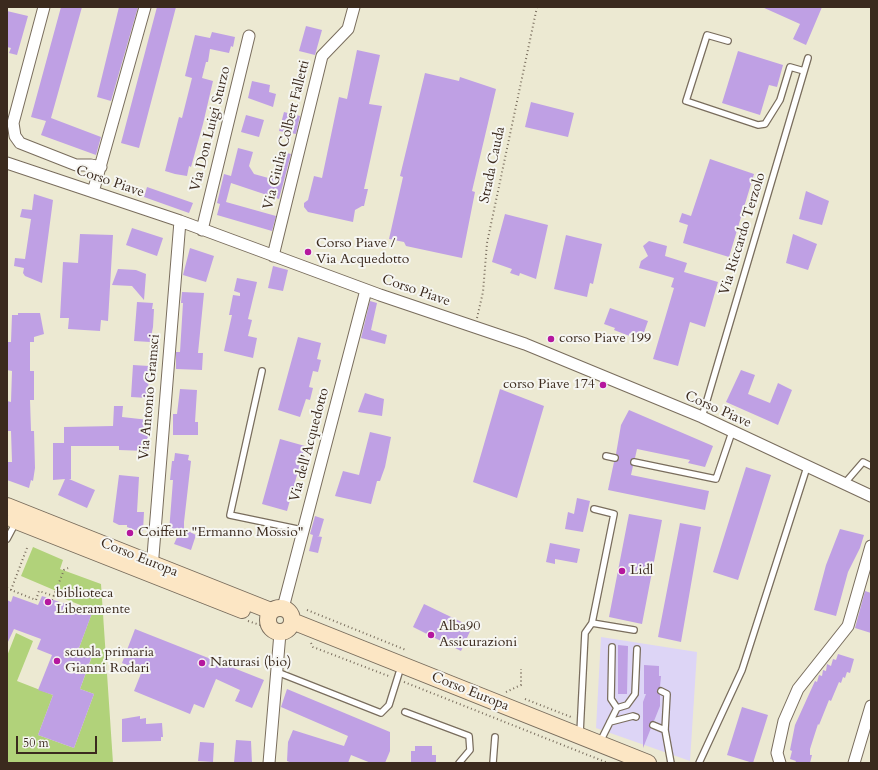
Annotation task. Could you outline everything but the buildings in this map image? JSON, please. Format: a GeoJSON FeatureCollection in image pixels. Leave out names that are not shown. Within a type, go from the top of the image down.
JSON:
{"type":"FeatureCollection","features":[{"type":"Feature","properties":{"kind":"main road","name":"Corso Europa"},"geometry":{"type":"LineString","coordinates":[[7,506],[281,623],[398,676],[624,763]]}},
{"type":"Feature","properties":{"kind":"main road","name":"Corso Europa"},"geometry":{"type":"LineString","coordinates":[[12,519],[150,568]]}},
{"type":"Feature","properties":{"kind":"main road","name":"Corso Europa"},"geometry":{"type":"LineString","coordinates":[[281,623],[580,728],[599,744],[648,763]]}},
{"type":"Feature","properties":{"kind":"street"},"geometry":{"type":"LineString","coordinates":[[44,7],[13,123],[13,129],[20,143],[76,165],[101,167]]}},
{"type":"Feature","properties":{"kind":"street"},"geometry":{"type":"LineString","coordinates":[[93,192],[145,7]]}},
{"type":"Feature","properties":{"kind":"street","name":"Via Giulia Colbert Falletti"},"geometry":{"type":"LineString","coordinates":[[273,256],[322,56],[348,29],[354,7]]}},
{"type":"Feature","properties":{"kind":"street","name":"Via Don Luigi Sturzo"},"geometry":{"type":"LineString","coordinates":[[202,230],[249,36]]}},
{"type":"Feature","properties":{"kind":"street","name":"Corso Piave"},"geometry":{"type":"LineString","coordinates":[[7,163],[180,221],[366,290],[525,344],[702,417],[844,485],[871,496]]}},
{"type":"Feature","properties":{"kind":"street","name":"Via Antonio Gramsci"},"geometry":{"type":"LineString","coordinates":[[150,568],[180,221]]}},
{"type":"Feature","properties":{"kind":"street","name":"Via dell'Acquedotto"},"geometry":{"type":"LineString","coordinates":[[268,763],[284,604],[302,530],[366,290]]}},
{"type":"Feature","properties":{"kind":"street"},"geometry":{"type":"LineString","coordinates":[[780,763],[777,753],[784,721],[798,688],[848,626],[871,546]]}},
{"type":"Feature","properties":{"kind":"street"},"geometry":{"type":"LineString","coordinates":[[854,763],[871,706]]}},
{"type":"Feature","properties":{"kind":"lane"},"geometry":{"type":"LineString","coordinates":[[728,41],[707,35],[686,101],[758,125],[765,124],[780,100],[790,67],[804,71]]}},
{"type":"Feature","properties":{"kind":"lane","name":"Via Riccardo Terzolo"},"geometry":{"type":"LineString","coordinates":[[702,417],[808,58]]}},
{"type":"Feature","properties":{"kind":"lane"},"geometry":{"type":"LineString","coordinates":[[262,371],[230,515],[302,530]]}},
{"type":"Feature","properties":{"kind":"lane"},"geometry":{"type":"LineString","coordinates":[[634,462],[716,479],[732,432]]}},
{"type":"Feature","properties":{"kind":"lane"},"geometry":{"type":"LineString","coordinates":[[606,456],[615,458]]}},
{"type":"Feature","properties":{"kind":"lane"},"geometry":{"type":"LineString","coordinates":[[844,485],[863,462],[871,466]]}},
{"type":"Feature","properties":{"kind":"lane"},"geometry":{"type":"LineString","coordinates":[[699,763],[742,670],[807,467]]}},
{"type":"Feature","properties":{"kind":"lane"},"geometry":{"type":"LineString","coordinates":[[580,728],[586,633],[592,623],[614,514],[594,509]]}},
{"type":"Feature","properties":{"kind":"lane"},"geometry":{"type":"LineString","coordinates":[[7,539],[12,519]]}},
{"type":"Feature","properties":{"kind":"lane"},"geometry":{"type":"LineString","coordinates":[[592,623],[634,630]]}},
{"type":"Feature","properties":{"kind":"lane"},"geometry":{"type":"LineString","coordinates":[[612,648],[611,699],[617,708]]}},
{"type":"Feature","properties":{"kind":"lane"},"geometry":{"type":"LineString","coordinates":[[636,694],[637,649]]}},
{"type":"Feature","properties":{"kind":"lane"},"geometry":{"type":"LineString","coordinates":[[277,672],[381,713],[390,706],[398,676]]}},
{"type":"Feature","properties":{"kind":"lane"},"geometry":{"type":"LineString","coordinates":[[599,744],[617,708],[627,705],[636,694],[642,690]]}},
{"type":"Feature","properties":{"kind":"lane"},"geometry":{"type":"LineString","coordinates":[[661,691],[667,694],[665,730],[672,763]]}},
{"type":"Feature","properties":{"kind":"lane"},"geometry":{"type":"LineString","coordinates":[[405,712],[469,736],[470,750],[459,763]]}},
{"type":"Feature","properties":{"kind":"lane"},"geometry":{"type":"LineString","coordinates":[[610,722],[633,716],[636,717]]}},
{"type":"Feature","properties":{"kind":"lane"},"geometry":{"type":"LineString","coordinates":[[653,725],[665,730]]}},
{"type":"Feature","properties":{"kind":"lane"},"geometry":{"type":"LineString","coordinates":[[493,763],[494,737]]}},
{"type":"Feature","properties":{"kind":"path","name":"Strada Cauda"},"geometry":{"type":"LineString","coordinates":[[474,327],[483,292],[487,243],[537,7]]}},
{"type":"Feature","properties":{"kind":"path"},"geometry":{"type":"LineString","coordinates":[[11,590],[27,548]]}},
{"type":"Feature","properties":{"kind":"path"},"geometry":{"type":"LineString","coordinates":[[52,600],[64,570],[68,568]]}},
{"type":"Feature","properties":{"kind":"path"},"geometry":{"type":"LineString","coordinates":[[7,588],[36,600],[39,590],[54,596]]}},
{"type":"Feature","properties":{"kind":"path"},"geometry":{"type":"LineString","coordinates":[[307,610],[406,650]]}},
{"type":"Feature","properties":{"kind":"path"},"geometry":{"type":"LineString","coordinates":[[248,620],[262,626],[269,634],[281,623]]}},
{"type":"Feature","properties":{"kind":"path"},"geometry":{"type":"LineString","coordinates":[[310,643],[313,647],[398,676],[608,763]]}},
{"type":"Feature","properties":{"kind":"path"},"geometry":{"type":"LineString","coordinates":[[511,693],[506,692],[521,685],[521,669]]}},
{"type":"Feature","properties":{"kind":"path"},"geometry":{"type":"LineString","coordinates":[[521,697],[580,728]]}},
{"type":"Feature","properties":{"kind":"shaded area"},"geometry":{"type":"Polygon","coordinates":[[[601,637],[697,652],[690,761],[596,728],[601,637]]]}},
{"type":"Feature","properties":{"kind":"green space"},"geometry":{"type":"Polygon","coordinates":[[[33,547],[63,560],[60,569],[101,584],[113,763],[7,763],[7,656],[16,633],[33,641],[17,681],[53,695],[38,735],[74,748],[94,694],[80,689],[93,654],[79,648],[93,610],[60,597],[61,593],[21,576],[33,547]]]}},
{"type":"Feature","properties":{"kind":"place","name":"Corso Piave / Via Acquedotto"},"geometry":{"type":"Point","coordinates":[308,252]}},
{"type":"Feature","properties":{"kind":"place","name":"corso Piave 199"},"geometry":{"type":"Point","coordinates":[551,339]}},
{"type":"Feature","properties":{"kind":"place","name":"corso Piave 174"},"geometry":{"type":"Point","coordinates":[603,385]}},
{"type":"Feature","properties":{"kind":"place","name":"Coiffeur \"Ermanno Mossio\""},"geometry":{"type":"Point","coordinates":[130,533]}},
{"type":"Feature","properties":{"kind":"place","name":"Lidl"},"geometry":{"type":"Point","coordinates":[622,571]}},
{"type":"Feature","properties":{"kind":"place","name":"biblioteca Liberamente"},"geometry":{"type":"Point","coordinates":[48,602]}},
{"type":"Feature","properties":{"kind":"place","name":"Alba90 Assicurazioni"},"geometry":{"type":"Point","coordinates":[431,635]}},
{"type":"Feature","properties":{"kind":"place","name":"scuola primaria Gianni Rodari"},"geometry":{"type":"Point","coordinates":[57,661]}},
{"type":"Feature","properties":{"kind":"place","name":"Naturasi (bio)"},"geometry":{"type":"Point","coordinates":[202,663]}}]}
